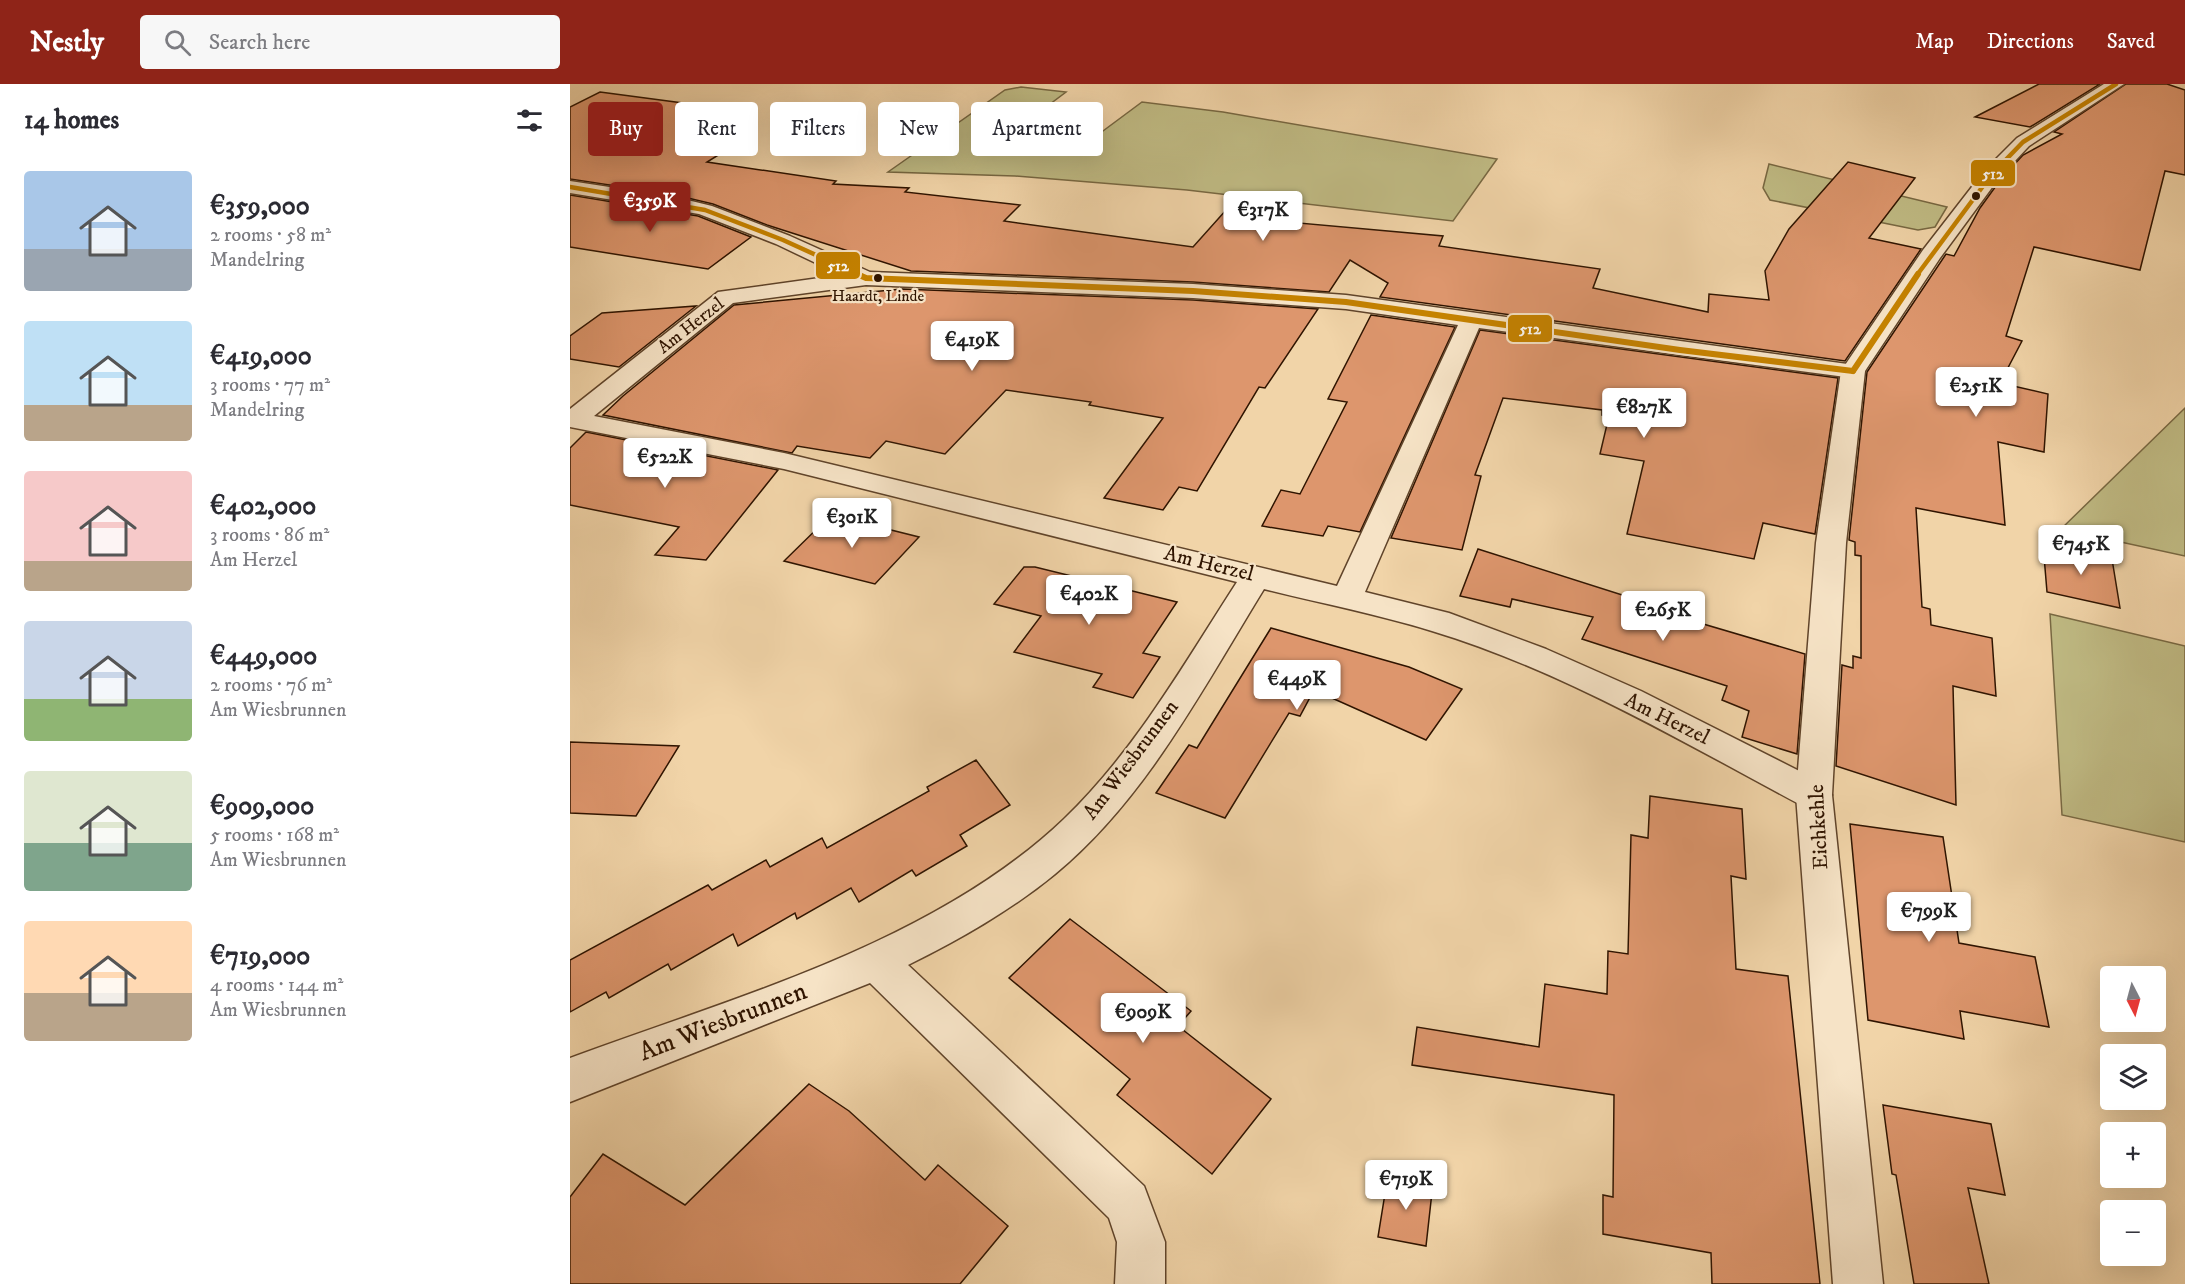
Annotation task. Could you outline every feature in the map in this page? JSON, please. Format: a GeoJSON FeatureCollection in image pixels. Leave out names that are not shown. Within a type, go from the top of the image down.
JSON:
{"type":"FeatureCollection","features":[{"type":"Feature","properties":{"kind":"street"},"geometry":{"type":"LineString","coordinates":[[570,187],[675,203],[705,210],[783,240],[866,278],[1346,302],[1680,350],[1853,371],[1931,255],[1992,174],[2023,142],[2116,84]]}},
{"type":"Feature","properties":{"kind":"street","name":"Am Herzel"},"geometry":{"type":"LineString","coordinates":[[572,419],[726,297],[866,278]]}},
{"type":"Feature","properties":{"kind":"street"},"geometry":{"type":"LineString","coordinates":[[1347,598],[1471,321]]}},
{"type":"Feature","properties":{"kind":"street","name":"Eichkehle"},"geometry":{"type":"LineString","coordinates":[[1853,371],[1831,543],[1814,795],[1858,1284]]}},
{"type":"Feature","properties":{"kind":"street","name":"Am Herzel"},"geometry":{"type":"LineString","coordinates":[[572,419],[784,461],[1438,621],[1496,640],[1578,676],[1814,795]]}},
{"type":"Feature","properties":{"kind":"street","name":"Am Wiesbrunnen"},"geometry":{"type":"LineString","coordinates":[[570,1080],[876,962],[974,911],[1031,872],[1078,830],[1119,782],[1162,722],[1257,576]]}},
{"type":"Feature","properties":{"kind":"street"},"geometry":{"type":"LineString","coordinates":[[876,962],[1127,1203],[1141,1242],[1140,1284]]}},
{"type":"Feature","properties":{"kind":"shaded area"},"geometry":{"type":"Polygon","coordinates":[[[1021,87],[1066,92],[1053,102],[988,102],[1005,90],[1021,87]]]}},
{"type":"Feature","properties":{"kind":"shaded area"},"geometry":{"type":"Polygon","coordinates":[[[1142,102],[1223,112],[1497,159],[1453,221],[1187,190],[1015,176],[888,172],[911,156],[959,156],[959,122],[971,114],[971,156],[1103,156],[1103,131],[1142,102]]]}},
{"type":"Feature","properties":{"kind":"shaded area"},"geometry":{"type":"Polygon","coordinates":[[[1769,164],[1947,207],[1935,227],[1918,230],[1770,200],[1763,188],[1769,164]]]}},
{"type":"Feature","properties":{"kind":"shaded area"},"geometry":{"type":"Polygon","coordinates":[[[2185,408],[2185,556],[2061,529],[2185,408]]]}},
{"type":"Feature","properties":{"kind":"shaded area"},"geometry":{"type":"Polygon","coordinates":[[[2050,614],[2185,646],[2185,842],[2062,815],[2050,614]]]}},
{"type":"Feature","properties":{"kind":"building"},"geometry":{"type":"Polygon","coordinates":[[[2039,84],[2100,84],[2030,127],[1975,117],[2039,84]]]}},
{"type":"Feature","properties":{"kind":"building"},"geometry":{"type":"Polygon","coordinates":[[[2126,84],[2167,84],[2185,90],[2185,175],[2165,171],[2140,270],[2034,247],[2006,336],[2022,341],[2000,383],[2048,394],[2044,452],[1998,442],[2005,525],[1916,508],[1922,607],[1930,609],[1931,625],[1992,638],[1996,696],[1953,686],[1956,805],[1836,766],[1842,665],[1853,668],[1853,656],[1861,658],[1861,556],[1855,555],[1855,542],[1849,540],[1867,372],[1946,254],[1954,256],[1980,208],[2001,179],[2023,155],[2062,134],[2054,132],[2126,84]]]}},
{"type":"Feature","properties":{"kind":"building"},"geometry":{"type":"Polygon","coordinates":[[[600,92],[676,102],[675,156],[717,156],[707,162],[836,181],[833,184],[909,188],[905,192],[1020,205],[1004,221],[1193,247],[1235,200],[1297,210],[1287,222],[1443,236],[1439,246],[1600,269],[1593,288],[1708,312],[1709,294],[1769,300],[1765,271],[1789,229],[1848,162],[1915,178],[1869,238],[1921,249],[1845,361],[1380,297],[1388,283],[1350,260],[1329,292],[1193,282],[911,271],[767,225],[713,204],[675,195],[570,179],[570,107],[600,92]]]}},
{"type":"Feature","properties":{"kind":"building"},"geometry":{"type":"Polygon","coordinates":[[[570,195],[698,216],[751,237],[708,269],[570,247],[570,195]]]}},
{"type":"Feature","properties":{"kind":"building"},"geometry":{"type":"Polygon","coordinates":[[[902,289],[1193,300],[1318,309],[1265,388],[1259,387],[1197,491],[1179,487],[1163,510],[1104,498],[1163,418],[1089,405],[1091,402],[1006,390],[945,454],[886,441],[870,458],[797,446],[792,453],[603,415],[734,305],[902,289]]]}},
{"type":"Feature","properties":{"kind":"building"},"geometry":{"type":"Polygon","coordinates":[[[696,306],[619,367],[570,359],[570,336],[602,313],[696,306]]]}},
{"type":"Feature","properties":{"kind":"building"},"geometry":{"type":"Polygon","coordinates":[[[1371,315],[1455,327],[1360,532],[1328,526],[1323,536],[1262,526],[1281,490],[1300,494],[1347,402],[1328,399],[1371,315]]]}},
{"type":"Feature","properties":{"kind":"building"},"geometry":{"type":"Polygon","coordinates":[[[1480,330],[1838,378],[1815,534],[1763,523],[1754,559],[1627,534],[1644,461],[1600,454],[1609,416],[1602,415],[1602,410],[1503,398],[1475,475],[1481,476],[1462,550],[1391,538],[1480,330]]]}},
{"type":"Feature","properties":{"kind":"building"},"geometry":{"type":"Polygon","coordinates":[[[586,432],[778,470],[706,560],[655,555],[679,527],[570,505],[570,448],[586,432]]]}},
{"type":"Feature","properties":{"kind":"building"},"geometry":{"type":"Polygon","coordinates":[[[831,515],[919,537],[875,584],[784,561],[831,515]]]}},
{"type":"Feature","properties":{"kind":"building"},"geometry":{"type":"Polygon","coordinates":[[[2043,544],[2112,559],[2120,608],[2047,592],[2043,544]]]}},
{"type":"Feature","properties":{"kind":"building"},"geometry":{"type":"Polygon","coordinates":[[[1478,549],[1685,615],[1683,618],[1805,654],[1797,754],[1742,737],[1749,711],[1722,700],[1727,686],[1582,639],[1593,617],[1512,599],[1510,607],[1460,596],[1478,549]]]}},
{"type":"Feature","properties":{"kind":"building"},"geometry":{"type":"Polygon","coordinates":[[[1024,567],[1035,567],[1177,602],[1143,653],[1160,657],[1133,698],[1093,687],[1102,674],[1014,652],[1041,616],[994,604],[1024,567]]]}},
{"type":"Feature","properties":{"kind":"building"},"geometry":{"type":"Polygon","coordinates":[[[1271,628],[1409,667],[1462,689],[1426,740],[1314,690],[1300,716],[1289,713],[1225,818],[1156,793],[1189,745],[1197,748],[1271,628]]]}},
{"type":"Feature","properties":{"kind":"building"},"geometry":{"type":"Polygon","coordinates":[[[570,742],[679,746],[636,816],[570,813],[570,742]]]}},
{"type":"Feature","properties":{"kind":"building"},"geometry":{"type":"Polygon","coordinates":[[[976,760],[1010,805],[960,835],[967,846],[916,876],[912,870],[859,902],[851,888],[797,919],[795,913],[738,946],[733,934],[671,970],[668,964],[609,998],[606,992],[570,1012],[570,960],[708,885],[712,890],[766,860],[770,867],[822,838],[827,848],[929,791],[927,787],[976,760]]]}},
{"type":"Feature","properties":{"kind":"building"},"geometry":{"type":"Polygon","coordinates":[[[1650,796],[1742,809],[1746,879],[1731,876],[1736,969],[1788,976],[1820,1284],[1712,1284],[1711,1253],[1603,1234],[1603,1195],[1613,1197],[1614,1095],[1412,1065],[1417,1027],[1539,1047],[1545,984],[1607,994],[1608,951],[1628,954],[1631,835],[1648,838],[1650,796]]]}},
{"type":"Feature","properties":{"kind":"building"},"geometry":{"type":"Polygon","coordinates":[[[1850,824],[1943,837],[1959,943],[2035,957],[2049,1027],[1960,1011],[1964,1039],[1868,1020],[1850,824]]]}},
{"type":"Feature","properties":{"kind":"building"},"geometry":{"type":"Polygon","coordinates":[[[1070,919],[1191,1011],[1178,1026],[1271,1099],[1212,1174],[1117,1095],[1130,1079],[1009,978],[1070,919]]]}},
{"type":"Feature","properties":{"kind":"building"},"geometry":{"type":"Polygon","coordinates":[[[809,1084],[849,1111],[925,1180],[938,1165],[1008,1226],[960,1284],[570,1284],[570,1197],[603,1154],[685,1205],[809,1084]]]}},
{"type":"Feature","properties":{"kind":"building"},"geometry":{"type":"Polygon","coordinates":[[[1883,1105],[1991,1124],[2005,1195],[1968,1188],[1989,1284],[1914,1284],[1896,1175],[1892,1174],[1883,1105]]]}},
{"type":"Feature","properties":{"kind":"building"},"geometry":{"type":"Polygon","coordinates":[[[1388,1175],[1433,1183],[1426,1246],[1378,1237],[1388,1175]]]}},
{"type":"Feature","properties":{"kind":"transit line","name":"512"},"geometry":{"type":"LineString","coordinates":[[1853,371],[1931,255],[1992,174],[2023,142],[2116,84]]}},
{"type":"Feature","properties":{"kind":"transit line","name":"512"},"geometry":{"type":"LineString","coordinates":[[570,187],[705,210],[783,240],[866,278],[1193,291],[1346,302],[1680,350],[1853,371]]}},
{"type":"Feature","properties":{"kind":"place","name":"Haardt, Linde"},"geometry":{"type":"Point","coordinates":[878,278]}}]}
